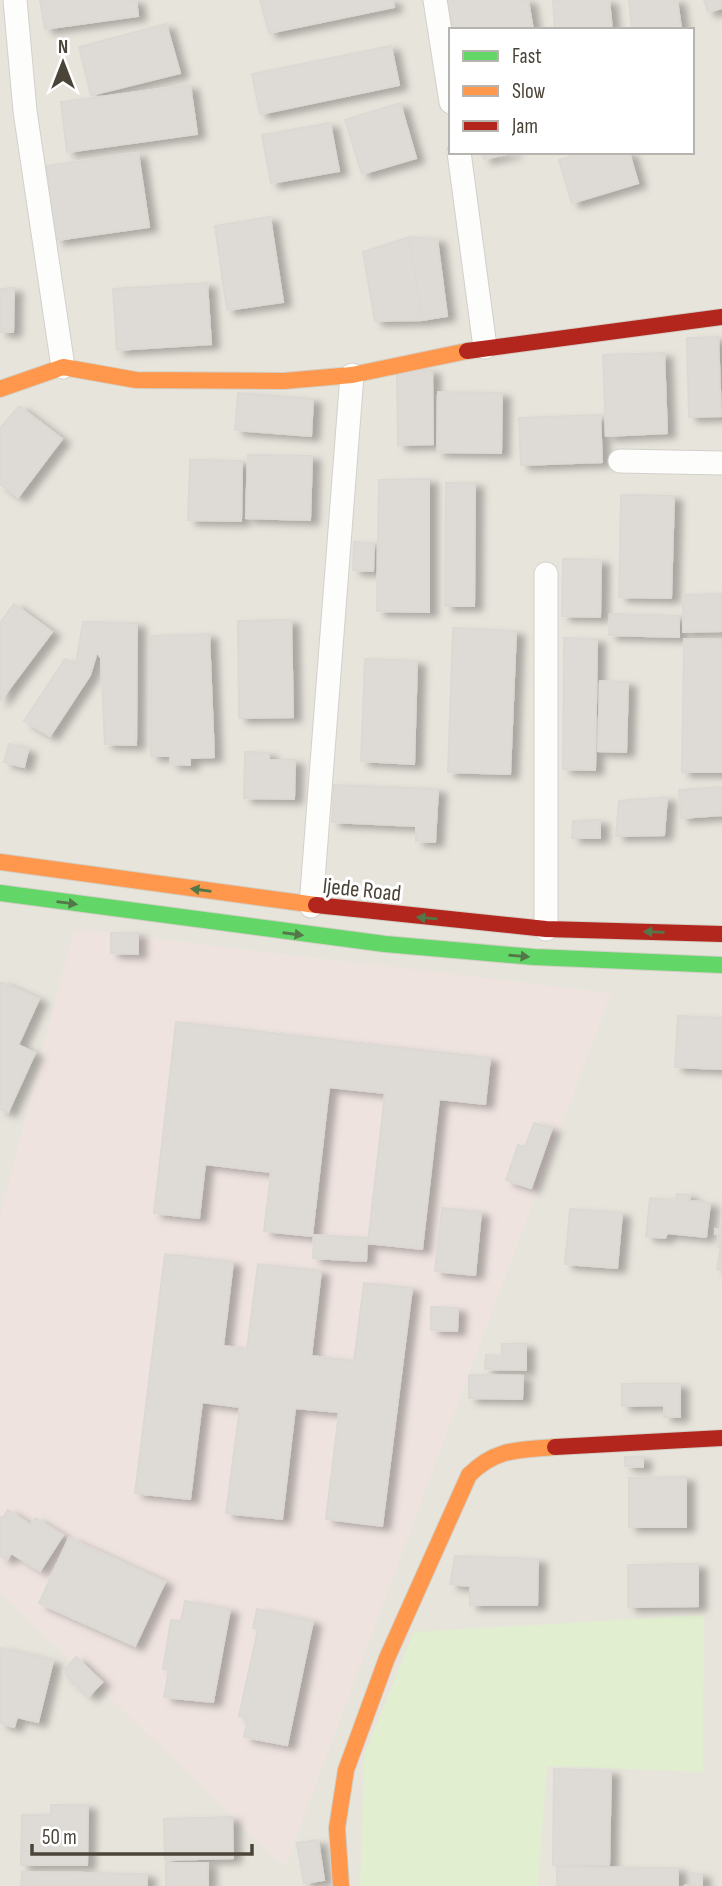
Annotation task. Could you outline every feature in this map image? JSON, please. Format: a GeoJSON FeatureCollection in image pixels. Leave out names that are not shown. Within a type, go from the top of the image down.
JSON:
{"type":"FeatureCollection","features":[{"type":"Feature","properties":{"kind":"main road"},"geometry":{"type":"LineString","coordinates":[[0,389],[63,367],[136,380],[284,381],[352,375],[485,347],[624,332],[722,317]]}},
{"type":"Feature","properties":{"kind":"main road","name":"Ijede Road"},"geometry":{"type":"LineString","coordinates":[[0,862],[27,868],[310,906],[546,929],[722,934]]}},
{"type":"Feature","properties":{"kind":"main road"},"geometry":{"type":"LineString","coordinates":[[0,893],[297,934],[398,945],[534,957],[722,965]]}},
{"type":"Feature","properties":{"kind":"main road"},"geometry":{"type":"LineString","coordinates":[[341,1886],[336,1852],[345,1772],[382,1675],[468,1475],[485,1459],[511,1450],[722,1438]]}},
{"type":"Feature","properties":{"kind":"street"},"geometry":{"type":"LineString","coordinates":[[15,0],[25,111],[63,367]]}},
{"type":"Feature","properties":{"kind":"street"},"geometry":{"type":"LineString","coordinates":[[435,0],[449,89]]}},
{"type":"Feature","properties":{"kind":"street"},"geometry":{"type":"LineString","coordinates":[[459,154],[485,347]]}},
{"type":"Feature","properties":{"kind":"street"},"geometry":{"type":"LineString","coordinates":[[310,906],[352,375]]}},
{"type":"Feature","properties":{"kind":"street"},"geometry":{"type":"LineString","coordinates":[[620,461],[722,463]]}},
{"type":"Feature","properties":{"kind":"street"},"geometry":{"type":"LineString","coordinates":[[546,574],[546,929]]}},
{"type":"Feature","properties":{"kind":"shaded area"},"geometry":{"type":"Polygon","coordinates":[[[0,0],[722,0],[722,1886],[0,1886],[0,0]]]}},
{"type":"Feature","properties":{"kind":"shaded area"},"geometry":{"type":"Polygon","coordinates":[[[74,929],[611,993],[285,1867],[0,1592],[0,1216],[74,929]]]}},
{"type":"Feature","properties":{"kind":"green space"},"geometry":{"type":"Polygon","coordinates":[[[704,1615],[703,1772],[547,1766],[538,1886],[360,1886],[364,1755],[414,1632],[704,1615]]]}},
{"type":"Feature","properties":{"kind":"building"},"geometry":{"type":"Polygon","coordinates":[[[40,0],[136,0],[138,16],[45,29],[40,0]]]}},
{"type":"Feature","properties":{"kind":"building"},"geometry":{"type":"Polygon","coordinates":[[[260,0],[392,0],[394,7],[269,33],[260,0]]]}},
{"type":"Feature","properties":{"kind":"building"},"geometry":{"type":"Polygon","coordinates":[[[446,0],[528,0],[533,28],[453,28],[446,0]]]}},
{"type":"Feature","properties":{"kind":"building"},"geometry":{"type":"Polygon","coordinates":[[[553,0],[609,0],[612,28],[555,28],[553,0]]]}},
{"type":"Feature","properties":{"kind":"building"},"geometry":{"type":"Polygon","coordinates":[[[629,0],[677,0],[681,28],[632,28],[629,0]]]}},
{"type":"Feature","properties":{"kind":"building"},"geometry":{"type":"Polygon","coordinates":[[[704,0],[722,0],[722,8],[708,12],[704,0]]]}},
{"type":"Feature","properties":{"kind":"building"},"geometry":{"type":"Polygon","coordinates":[[[166,24],[180,73],[91,95],[79,47],[166,24]]]}},
{"type":"Feature","properties":{"kind":"building"},"geometry":{"type":"Polygon","coordinates":[[[391,46],[399,85],[260,114],[252,74],[391,46]]]}},
{"type":"Feature","properties":{"kind":"building"},"geometry":{"type":"Polygon","coordinates":[[[190,85],[197,134],[67,152],[61,102],[190,85]]]}},
{"type":"Feature","properties":{"kind":"building"},"geometry":{"type":"Polygon","coordinates":[[[400,103],[416,158],[362,174],[345,120],[400,103]]]}},
{"type":"Feature","properties":{"kind":"building"},"geometry":{"type":"Polygon","coordinates":[[[330,123],[339,171],[271,183],[262,135],[330,123]]]}},
{"type":"Feature","properties":{"kind":"building"},"geometry":{"type":"Polygon","coordinates":[[[138,153],[149,227],[56,240],[46,166],[138,153]]]}},
{"type":"Feature","properties":{"kind":"building"},"geometry":{"type":"Polygon","coordinates":[[[483,154],[506,154],[484,159],[483,154]]]}},
{"type":"Feature","properties":{"kind":"building"},"geometry":{"type":"Polygon","coordinates":[[[578,154],[630,154],[638,183],[572,203],[559,160],[578,154]]]}},
{"type":"Feature","properties":{"kind":"building"},"geometry":{"type":"Polygon","coordinates":[[[270,217],[283,302],[227,310],[215,226],[270,217]]]}},
{"type":"Feature","properties":{"kind":"building"},"geometry":{"type":"Polygon","coordinates":[[[409,237],[422,320],[375,321],[363,252],[409,237]]]}},
{"type":"Feature","properties":{"kind":"building"},"geometry":{"type":"Polygon","coordinates":[[[409,237],[437,239],[447,316],[422,320],[409,237]]]}},
{"type":"Feature","properties":{"kind":"building"},"geometry":{"type":"Polygon","coordinates":[[[207,283],[211,344],[117,350],[113,289],[207,283]]]}},
{"type":"Feature","properties":{"kind":"building"},"geometry":{"type":"Polygon","coordinates":[[[14,288],[13,332],[0,332],[0,289],[14,288]]]}},
{"type":"Feature","properties":{"kind":"building"},"geometry":{"type":"Polygon","coordinates":[[[718,337],[721,416],[689,417],[687,338],[718,337]]]}},
{"type":"Feature","properties":{"kind":"building"},"geometry":{"type":"Polygon","coordinates":[[[664,353],[667,433],[606,436],[603,355],[664,353]]]}},
{"type":"Feature","properties":{"kind":"building"},"geometry":{"type":"Polygon","coordinates":[[[432,370],[433,444],[398,445],[397,371],[432,370]]]}},
{"type":"Feature","properties":{"kind":"building"},"geometry":{"type":"Polygon","coordinates":[[[438,392],[502,393],[501,453],[437,452],[438,392]]]}},
{"type":"Feature","properties":{"kind":"building"},"geometry":{"type":"Polygon","coordinates":[[[238,393],[313,399],[311,436],[235,430],[238,393]]]}},
{"type":"Feature","properties":{"kind":"building"},"geometry":{"type":"Polygon","coordinates":[[[19,406],[62,439],[18,497],[0,484],[0,428],[19,406]]]}},
{"type":"Feature","properties":{"kind":"building"},"geometry":{"type":"Polygon","coordinates":[[[600,415],[602,462],[521,465],[519,418],[600,415]]]}},
{"type":"Feature","properties":{"kind":"building"},"geometry":{"type":"Polygon","coordinates":[[[248,455],[312,456],[310,520],[246,518],[248,455]]]}},
{"type":"Feature","properties":{"kind":"building"},"geometry":{"type":"Polygon","coordinates":[[[190,460],[242,461],[241,521],[188,520],[190,460]]]}},
{"type":"Feature","properties":{"kind":"building"},"geometry":{"type":"Polygon","coordinates":[[[429,479],[429,612],[377,611],[379,480],[429,479]]]}},
{"type":"Feature","properties":{"kind":"building"},"geometry":{"type":"Polygon","coordinates":[[[446,483],[475,483],[474,606],[445,606],[446,483]]]}},
{"type":"Feature","properties":{"kind":"building"},"geometry":{"type":"Polygon","coordinates":[[[621,495],[674,496],[671,598],[619,597],[621,495]]]}},
{"type":"Feature","properties":{"kind":"building"},"geometry":{"type":"Polygon","coordinates":[[[354,542],[374,543],[373,571],[353,570],[354,542]]]}},
{"type":"Feature","properties":{"kind":"building"},"geometry":{"type":"Polygon","coordinates":[[[563,559],[601,560],[600,617],[562,616],[563,559]]]}},
{"type":"Feature","properties":{"kind":"building"},"geometry":{"type":"Polygon","coordinates":[[[721,594],[721,631],[683,632],[683,595],[721,594]]]}},
{"type":"Feature","properties":{"kind":"building"},"geometry":{"type":"Polygon","coordinates":[[[14,604],[52,632],[0,701],[0,623],[14,604]]]}},
{"type":"Feature","properties":{"kind":"building"},"geometry":{"type":"Polygon","coordinates":[[[610,614],[679,616],[679,637],[609,635],[610,614]]]}},
{"type":"Feature","properties":{"kind":"building"},"geometry":{"type":"Polygon","coordinates":[[[291,620],[293,717],[239,718],[238,621],[291,620]]]}},
{"type":"Feature","properties":{"kind":"building"},"geometry":{"type":"Polygon","coordinates":[[[83,622],[137,623],[136,745],[105,744],[101,658],[97,652],[90,675],[50,736],[24,721],[65,659],[76,665],[83,622]]]}},
{"type":"Feature","properties":{"kind":"building"},"geometry":{"type":"Polygon","coordinates":[[[453,628],[516,631],[510,774],[448,772],[453,628]]]}},
{"type":"Feature","properties":{"kind":"building"},"geometry":{"type":"Polygon","coordinates":[[[209,634],[214,757],[190,758],[190,765],[171,764],[170,756],[151,756],[151,636],[209,634]]]}},
{"type":"Feature","properties":{"kind":"building"},"geometry":{"type":"Polygon","coordinates":[[[564,638],[597,639],[595,770],[563,769],[564,638]]]}},
{"type":"Feature","properties":{"kind":"building"},"geometry":{"type":"Polygon","coordinates":[[[684,639],[722,640],[722,772],[682,772],[684,639]]]}},
{"type":"Feature","properties":{"kind":"building"},"geometry":{"type":"Polygon","coordinates":[[[365,659],[417,661],[414,764],[361,761],[365,659]]]}},
{"type":"Feature","properties":{"kind":"building"},"geometry":{"type":"Polygon","coordinates":[[[600,681],[628,682],[626,752],[598,751],[600,681]]]}},
{"type":"Feature","properties":{"kind":"building"},"geometry":{"type":"Polygon","coordinates":[[[9,744],[28,750],[24,767],[4,762],[9,744]]]}},
{"type":"Feature","properties":{"kind":"building"},"geometry":{"type":"Polygon","coordinates":[[[245,752],[269,753],[269,760],[295,760],[294,799],[244,798],[245,752]]]}},
{"type":"Feature","properties":{"kind":"building"},"geometry":{"type":"Polygon","coordinates":[[[334,785],[438,789],[435,842],[416,841],[416,826],[332,822],[334,785]]]}},
{"type":"Feature","properties":{"kind":"building"},"geometry":{"type":"Polygon","coordinates":[[[722,787],[722,815],[681,818],[679,790],[722,787]]]}},
{"type":"Feature","properties":{"kind":"building"},"geometry":{"type":"Polygon","coordinates":[[[667,797],[664,835],[616,836],[619,801],[667,797]]]}},
{"type":"Feature","properties":{"kind":"building"},"geometry":{"type":"Polygon","coordinates":[[[600,820],[600,838],[572,838],[573,821],[600,820]]]}},
{"type":"Feature","properties":{"kind":"building"},"geometry":{"type":"Polygon","coordinates":[[[111,933],[138,933],[138,954],[111,953],[111,933]]]}},
{"type":"Feature","properties":{"kind":"building"},"geometry":{"type":"Polygon","coordinates":[[[0,982],[39,999],[18,1045],[35,1053],[8,1112],[0,1109],[0,982]]]}},
{"type":"Feature","properties":{"kind":"building"},"geometry":{"type":"Polygon","coordinates":[[[678,1016],[722,1018],[722,1069],[675,1067],[678,1016]]]}},
{"type":"Feature","properties":{"kind":"building"},"geometry":{"type":"Polygon","coordinates":[[[176,1022],[490,1058],[485,1104],[439,1099],[422,1249],[368,1243],[385,1093],[329,1087],[312,1236],[264,1231],[271,1172],[205,1164],[199,1218],[154,1213],[176,1022]]]}},
{"type":"Feature","properties":{"kind":"building"},"geometry":{"type":"Polygon","coordinates":[[[534,1123],[552,1128],[531,1188],[506,1180],[518,1145],[525,1147],[534,1123]]]}},
{"type":"Feature","properties":{"kind":"building"},"geometry":{"type":"Polygon","coordinates":[[[677,1194],[690,1195],[689,1201],[710,1203],[706,1237],[667,1233],[665,1238],[646,1236],[650,1198],[676,1201],[677,1194]]]}},
{"type":"Feature","properties":{"kind":"building"},"geometry":{"type":"Polygon","coordinates":[[[442,1208],[481,1212],[475,1275],[435,1271],[442,1208]]]}},
{"type":"Feature","properties":{"kind":"building"},"geometry":{"type":"Polygon","coordinates":[[[570,1209],[622,1213],[617,1268],[565,1264],[570,1209]]]}},
{"type":"Feature","properties":{"kind":"building"},"geometry":{"type":"Polygon","coordinates":[[[722,1219],[722,1269],[717,1269],[721,1247],[718,1247],[719,1234],[715,1234],[715,1229],[721,1230],[722,1219]]]}},
{"type":"Feature","properties":{"kind":"building"},"geometry":{"type":"Polygon","coordinates":[[[314,1235],[367,1238],[366,1261],[313,1258],[314,1235]]]}},
{"type":"Feature","properties":{"kind":"building"},"geometry":{"type":"Polygon","coordinates":[[[165,1254],[233,1262],[223,1346],[247,1349],[258,1264],[321,1271],[311,1356],[354,1361],[364,1283],[412,1288],[382,1526],[326,1519],[339,1412],[295,1408],[282,1519],[226,1513],[240,1407],[202,1402],[190,1499],[135,1493],[165,1254]]]}},
{"type":"Feature","properties":{"kind":"building"},"geometry":{"type":"Polygon","coordinates":[[[431,1307],[458,1308],[457,1331],[431,1330],[431,1307]]]}},
{"type":"Feature","properties":{"kind":"building"},"geometry":{"type":"Polygon","coordinates":[[[502,1344],[526,1344],[526,1370],[485,1369],[486,1355],[502,1356],[502,1344]]]}},
{"type":"Feature","properties":{"kind":"building"},"geometry":{"type":"Polygon","coordinates":[[[469,1375],[523,1376],[522,1399],[469,1398],[469,1375]]]}},
{"type":"Feature","properties":{"kind":"building"},"geometry":{"type":"Polygon","coordinates":[[[622,1384],[680,1384],[680,1417],[664,1417],[664,1405],[622,1406],[622,1384]]]}},
{"type":"Feature","properties":{"kind":"building"},"geometry":{"type":"Polygon","coordinates":[[[625,1457],[643,1457],[643,1467],[625,1466],[625,1457]]]}},
{"type":"Feature","properties":{"kind":"building"},"geometry":{"type":"Polygon","coordinates":[[[686,1477],[686,1527],[629,1527],[629,1478],[686,1477]]]}},
{"type":"Feature","properties":{"kind":"building"},"geometry":{"type":"Polygon","coordinates":[[[8,1510],[31,1525],[35,1518],[63,1535],[40,1571],[11,1553],[7,1560],[0,1556],[0,1517],[3,1518],[8,1510]]]}},
{"type":"Feature","properties":{"kind":"building"},"geometry":{"type":"Polygon","coordinates":[[[69,1538],[165,1582],[135,1646],[39,1603],[69,1538]]]}},
{"type":"Feature","properties":{"kind":"building"},"geometry":{"type":"Polygon","coordinates":[[[455,1556],[538,1559],[537,1605],[470,1605],[470,1586],[450,1584],[455,1556]]]}},
{"type":"Feature","properties":{"kind":"building"},"geometry":{"type":"Polygon","coordinates":[[[698,1564],[698,1606],[628,1607],[628,1565],[698,1564]]]}},
{"type":"Feature","properties":{"kind":"building"},"geometry":{"type":"Polygon","coordinates":[[[185,1601],[230,1609],[213,1702],[164,1697],[169,1670],[163,1669],[171,1620],[181,1621],[185,1601]]]}},
{"type":"Feature","properties":{"kind":"building"},"geometry":{"type":"Polygon","coordinates":[[[257,1609],[313,1621],[287,1745],[244,1737],[248,1718],[239,1716],[258,1629],[253,1628],[257,1609]]]}},
{"type":"Feature","properties":{"kind":"building"},"geometry":{"type":"Polygon","coordinates":[[[0,1648],[53,1661],[38,1722],[17,1717],[14,1727],[0,1723],[0,1648]]]}},
{"type":"Feature","properties":{"kind":"building"},"geometry":{"type":"Polygon","coordinates":[[[76,1657],[102,1682],[89,1696],[63,1672],[76,1657]]]}},
{"type":"Feature","properties":{"kind":"building"},"geometry":{"type":"Polygon","coordinates":[[[554,1769],[611,1771],[609,1865],[553,1865],[554,1769]]]}},
{"type":"Feature","properties":{"kind":"building"},"geometry":{"type":"Polygon","coordinates":[[[51,1805],[88,1805],[87,1865],[21,1865],[22,1815],[51,1815],[51,1805]]]}},
{"type":"Feature","properties":{"kind":"building"},"geometry":{"type":"Polygon","coordinates":[[[232,1817],[233,1858],[165,1860],[164,1819],[232,1817]]]}},
{"type":"Feature","properties":{"kind":"building"},"geometry":{"type":"Polygon","coordinates":[[[318,1840],[324,1880],[304,1883],[297,1843],[318,1840]]]}},
{"type":"Feature","properties":{"kind":"building"},"geometry":{"type":"Polygon","coordinates":[[[166,1863],[208,1863],[208,1886],[166,1886],[166,1863]]]}},
{"type":"Feature","properties":{"kind":"building"},"geometry":{"type":"Polygon","coordinates":[[[557,1867],[678,1868],[678,1886],[557,1886],[557,1867]]]}},
{"type":"Feature","properties":{"kind":"building"},"geometry":{"type":"Polygon","coordinates":[[[22,1872],[147,1874],[147,1886],[21,1886],[22,1872]]]}},
{"type":"Feature","properties":{"kind":"building"},"geometry":{"type":"Polygon","coordinates":[[[691,1873],[702,1874],[702,1886],[684,1886],[691,1885],[691,1873]]]}},
{"type":"Feature","properties":{"kind":"traffic: fast"},"geometry":{"type":"LineString","coordinates":[[0,893],[385,944],[534,957],[722,965]]}},
{"type":"Feature","properties":{"kind":"traffic: slow"},"geometry":{"type":"LineString","coordinates":[[0,389],[63,367],[136,380],[284,381],[352,375],[467,351]]}},
{"type":"Feature","properties":{"kind":"traffic: slow"},"geometry":{"type":"LineString","coordinates":[[0,862],[316,905]]}},
{"type":"Feature","properties":{"kind":"traffic: slow"},"geometry":{"type":"LineString","coordinates":[[341,1886],[337,1828],[346,1770],[387,1658],[469,1475],[499,1455],[519,1450],[555,1447]]}},
{"type":"Feature","properties":{"kind":"traffic: jam"},"geometry":{"type":"LineString","coordinates":[[467,351],[722,317]]}},
{"type":"Feature","properties":{"kind":"traffic: jam"},"geometry":{"type":"LineString","coordinates":[[316,905],[546,929],[722,934]]}},
{"type":"Feature","properties":{"kind":"traffic: jam"},"geometry":{"type":"LineString","coordinates":[[555,1447],[722,1438]]}}]}
